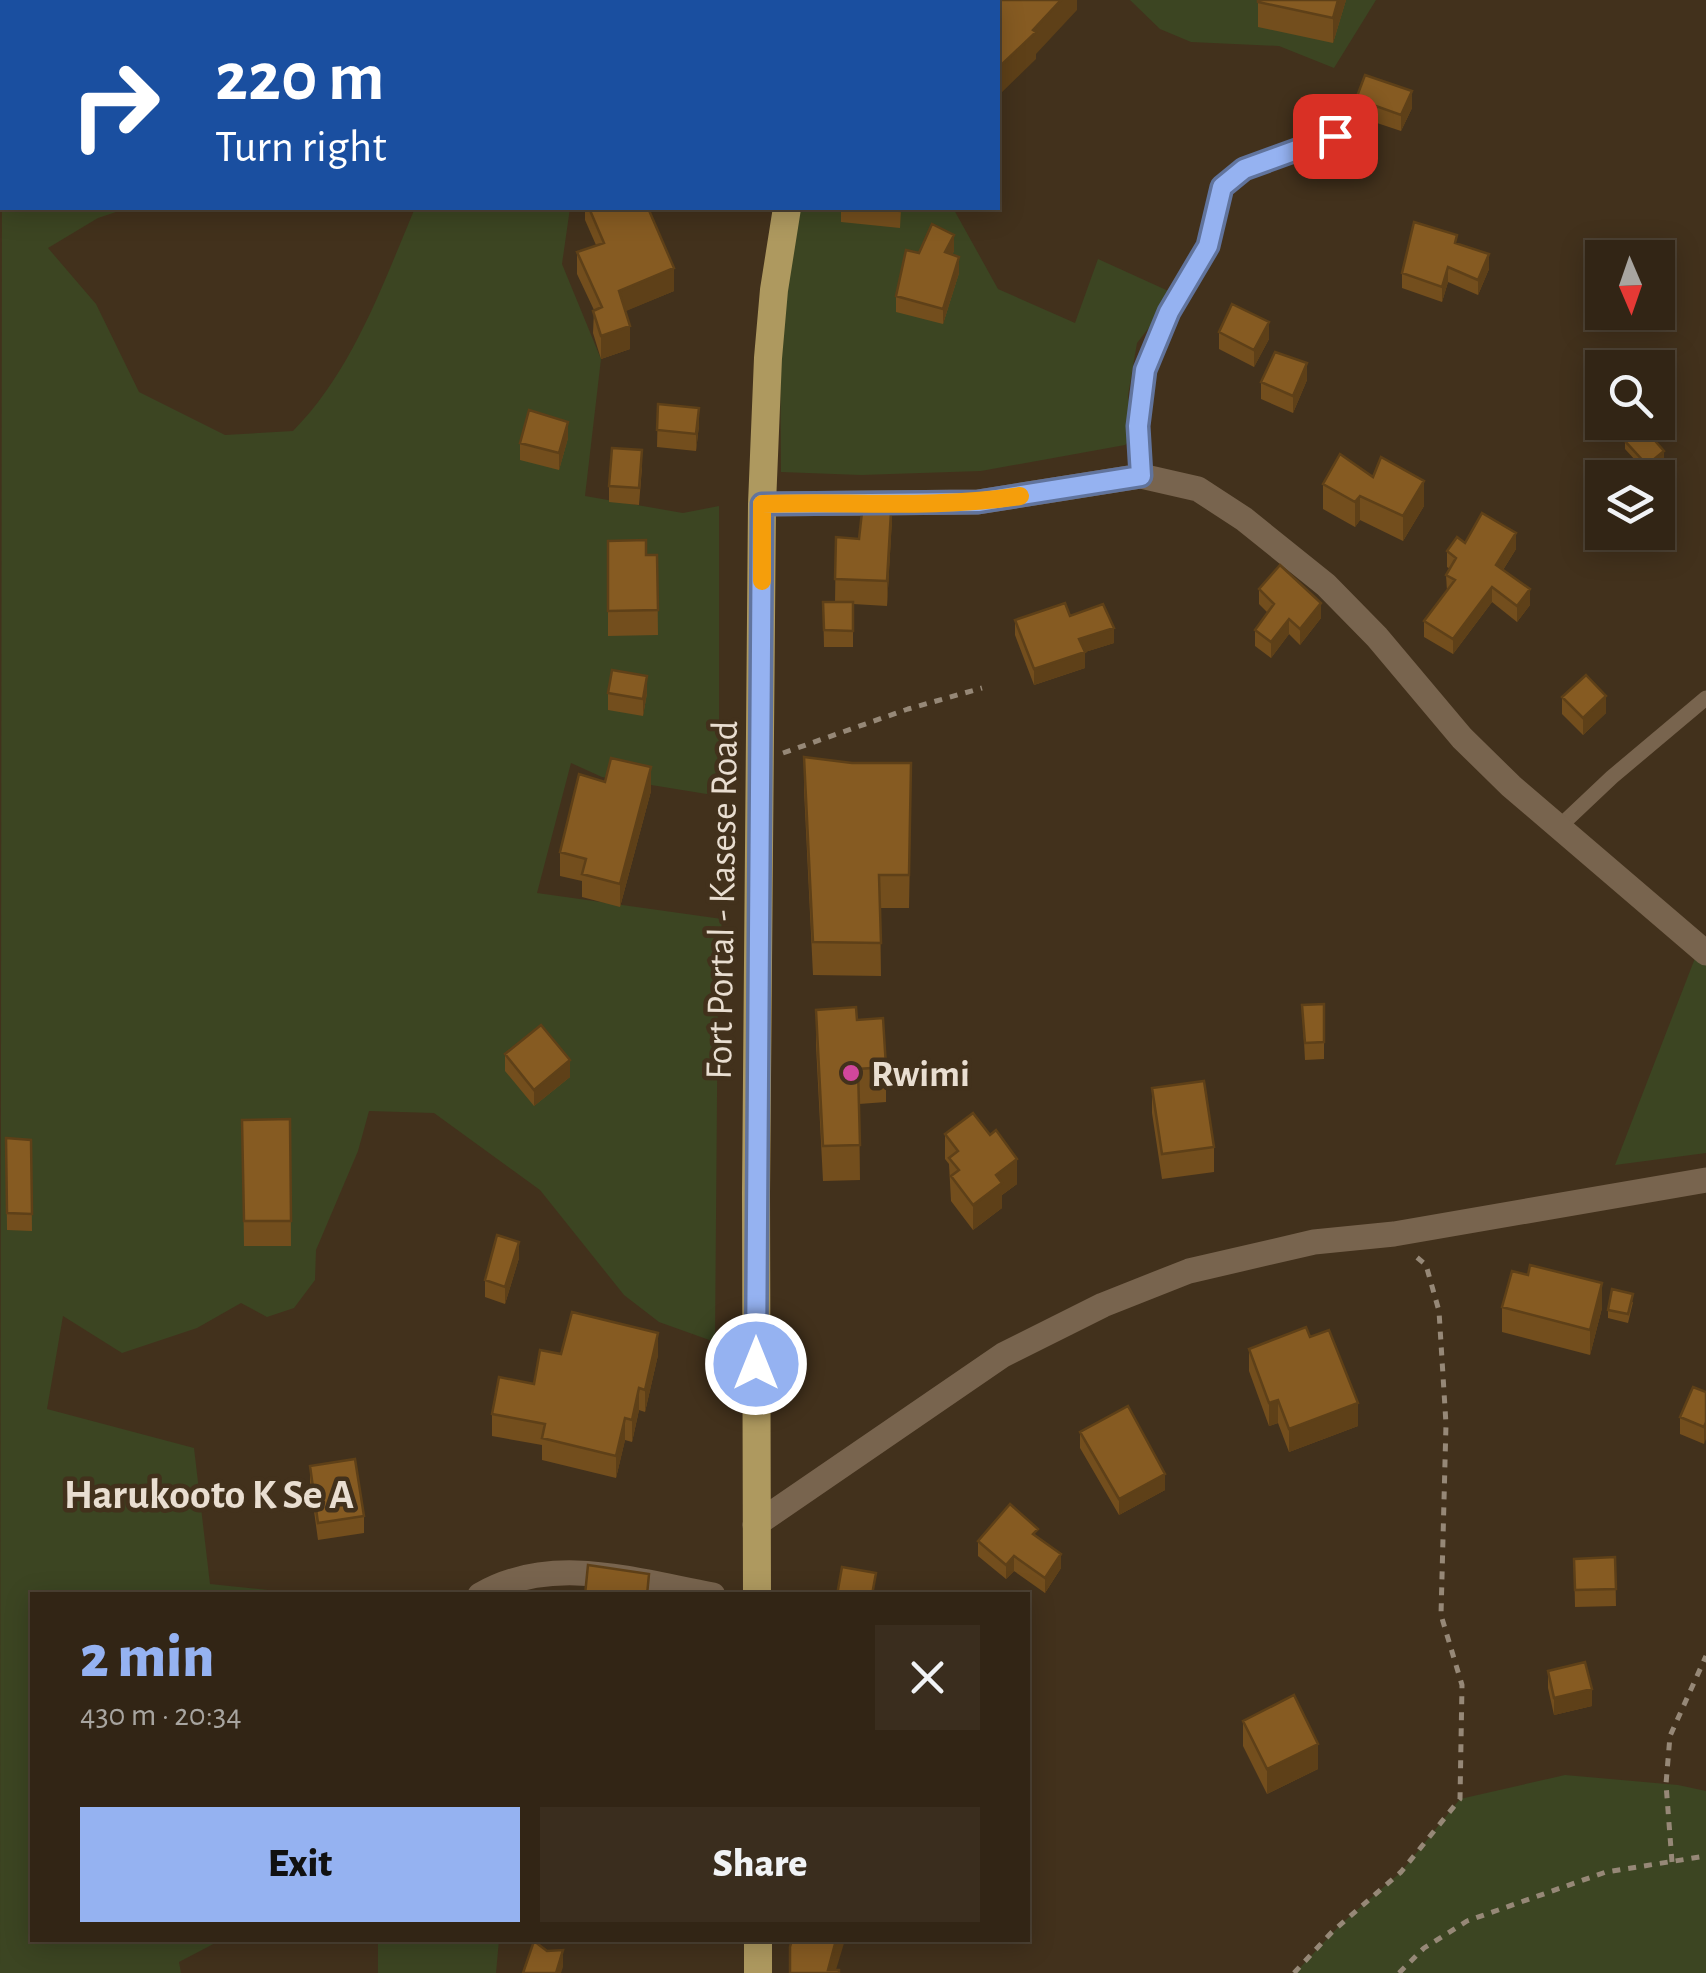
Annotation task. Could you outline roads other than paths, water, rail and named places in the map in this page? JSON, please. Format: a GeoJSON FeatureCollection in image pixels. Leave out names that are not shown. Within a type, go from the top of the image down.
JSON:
{"type":"FeatureCollection","features":[{"type":"Feature","properties":{"kind":"highway","name":"Fort Portal - Kasese Road"},"geometry":{"type":"LineString","coordinates":[[757,1592],[762,504],[768,358],[787,210]]}},
{"type":"Feature","properties":{"kind":"highway"},"geometry":{"type":"LineString","coordinates":[[758,1942],[758,1973]]}},
{"type":"Feature","properties":{"kind":"street"},"geometry":{"type":"LineString","coordinates":[[762,504],[978,502],[1141,476],[1198,489],[1244,519],[1326,585],[1377,637],[1462,738],[1558,828],[1706,953]]}},
{"type":"Feature","properties":{"kind":"street"},"geometry":{"type":"LineString","coordinates":[[755,1525],[1003,1354],[1104,1305],[1190,1271],[1314,1242],[1394,1234],[1706,1180]]}},
{"type":"Feature","properties":{"kind":"street"},"geometry":{"type":"LineString","coordinates":[[485,1592],[524,1576],[566,1571],[694,1592]]}},
{"type":"Feature","properties":{"kind":"lane"},"geometry":{"type":"LineString","coordinates":[[1141,476],[1138,426],[1145,370],[1169,312],[1208,246],[1222,187],[1244,169],[1335,136]]}},
{"type":"Feature","properties":{"kind":"lane"},"geometry":{"type":"LineString","coordinates":[[1558,828],[1706,698]]}},
{"type":"Feature","properties":{"kind":"place","name":"Rwimi"},"geometry":{"type":"Point","coordinates":[851,1073]}},
{"type":"Feature","properties":{"kind":"district","name":"Harukooto K Se A"},"geometry":{"type":"Point","coordinates":[209,1493]}}]}
